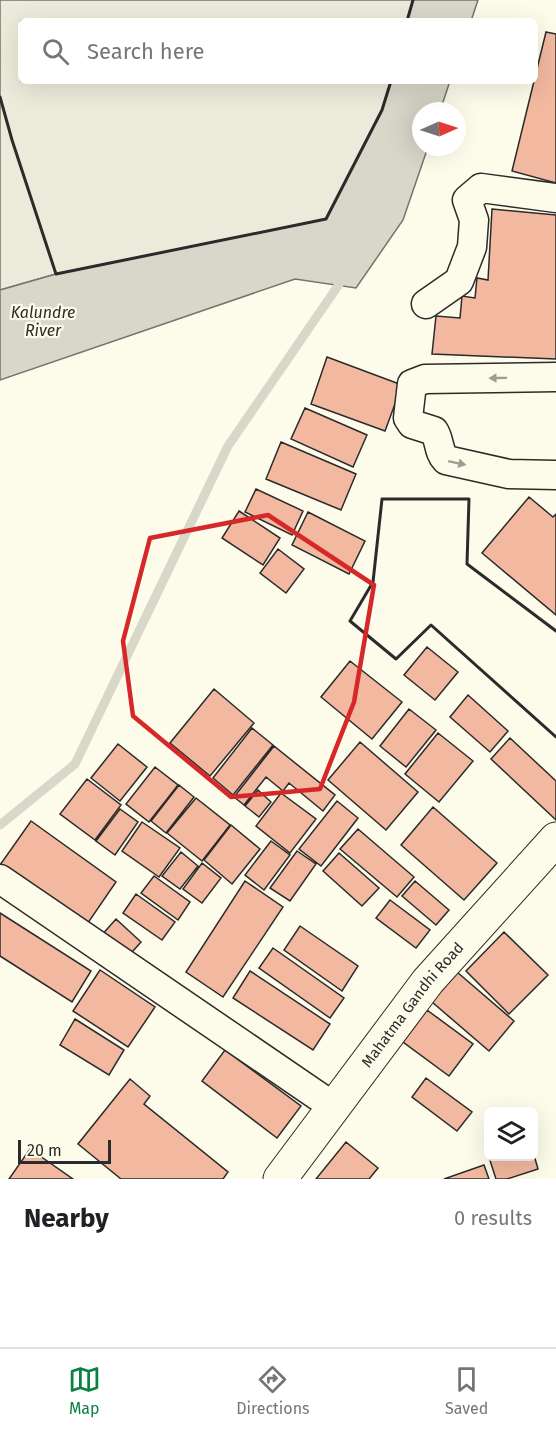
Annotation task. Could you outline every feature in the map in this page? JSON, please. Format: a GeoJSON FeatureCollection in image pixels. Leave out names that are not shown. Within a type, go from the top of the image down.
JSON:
{"type":"FeatureCollection","features":[{"type":"Feature","properties":{"kind":"main road","name":"Mahatma Gandhi Road"},"geometry":{"type":"LineString","coordinates":[[280,1179],[428,981],[556,839]]}},
{"type":"Feature","properties":{"kind":"street"},"geometry":{"type":"LineString","coordinates":[[426,304],[459,281],[472,247],[474,220],[467,200],[480,188],[556,198]]}},
{"type":"Feature","properties":{"kind":"street"},"geometry":{"type":"LineString","coordinates":[[556,377],[424,379],[412,384],[408,418],[412,424],[434,431],[442,456],[446,460],[509,474],[556,475]]}},
{"type":"Feature","properties":{"kind":"street"},"geometry":{"type":"LineString","coordinates":[[0,879],[334,1107]]}},
{"type":"Feature","properties":{"kind":"highlighted area"},"geometry":{"type":"Polygon","coordinates":[[[268,515],[374,585],[354,702],[320,789],[231,797],[133,716],[123,641],[150,538],[268,515]]]}},
{"type":"Feature","properties":{"kind":"shaded area"},"geometry":{"type":"Polygon","coordinates":[[[0,0],[413,0],[408,18],[18,18],[18,84],[390,84],[382,111],[326,219],[56,274],[0,290],[0,0]]]}},
{"type":"Feature","properties":{"kind":"water"},"geometry":{"type":"Polygon","coordinates":[[[413,0],[478,0],[472,18],[408,18],[413,0]]]}},
{"type":"Feature","properties":{"kind":"water","name":"Kalundre River"},"geometry":{"type":"Polygon","coordinates":[[[390,84],[449,84],[443,102],[412,102],[412,156],[425,156],[403,220],[356,288],[295,279],[0,380],[0,290],[56,274],[326,219],[382,111],[390,84]]]}},
{"type":"Feature","properties":{"kind":"building"},"geometry":{"type":"Polygon","coordinates":[[[546,32],[556,34],[556,183],[512,171],[533,84],[538,84],[538,65],[546,32]]]}},
{"type":"Feature","properties":{"kind":"building"},"geometry":{"type":"Polygon","coordinates":[[[492,209],[556,215],[556,359],[432,354],[436,316],[460,318],[462,296],[475,298],[477,278],[488,280],[492,209]]]}},
{"type":"Feature","properties":{"kind":"building"},"geometry":{"type":"Polygon","coordinates":[[[327,357],[402,385],[385,431],[311,404],[327,357]]]}},
{"type":"Feature","properties":{"kind":"building"},"geometry":{"type":"Polygon","coordinates":[[[305,408],[367,435],[353,467],[291,439],[305,408]]]}},
{"type":"Feature","properties":{"kind":"building"},"geometry":{"type":"Polygon","coordinates":[[[281,442],[356,474],[341,510],[266,479],[281,442]]]}},
{"type":"Feature","properties":{"kind":"building"},"geometry":{"type":"Polygon","coordinates":[[[256,489],[303,511],[292,535],[245,512],[256,489]]]}},
{"type":"Feature","properties":{"kind":"building"},"geometry":{"type":"Polygon","coordinates":[[[529,497],[553,517],[556,514],[556,615],[482,553],[529,497]]]}},
{"type":"Feature","properties":{"kind":"building"},"geometry":{"type":"Polygon","coordinates":[[[239,511],[280,538],[263,565],[222,538],[239,511]]]}},
{"type":"Feature","properties":{"kind":"building"},"geometry":{"type":"Polygon","coordinates":[[[308,512],[365,541],[349,574],[292,545],[308,512]]]}},
{"type":"Feature","properties":{"kind":"building"},"geometry":{"type":"Polygon","coordinates":[[[278,549],[304,569],[286,593],[260,573],[278,549]]]}},
{"type":"Feature","properties":{"kind":"building"},"geometry":{"type":"Polygon","coordinates":[[[427,647],[458,672],[435,700],[404,675],[427,647]]]}},
{"type":"Feature","properties":{"kind":"building"},"geometry":{"type":"Polygon","coordinates":[[[350,661],[402,702],[372,739],[321,697],[350,661]]]}},
{"type":"Feature","properties":{"kind":"building"},"geometry":{"type":"Polygon","coordinates":[[[214,689],[254,723],[210,776],[170,743],[214,689]]]}},
{"type":"Feature","properties":{"kind":"building"},"geometry":{"type":"Polygon","coordinates":[[[468,695],[508,731],[490,752],[450,717],[468,695]]]}},
{"type":"Feature","properties":{"kind":"building"},"geometry":{"type":"Polygon","coordinates":[[[409,709],[436,730],[406,767],[380,746],[409,709]]]}},
{"type":"Feature","properties":{"kind":"building"},"geometry":{"type":"Polygon","coordinates":[[[252,728],[273,745],[233,795],[213,778],[252,728]]]}},
{"type":"Feature","properties":{"kind":"building"},"geometry":{"type":"Polygon","coordinates":[[[438,733],[473,761],[439,802],[405,774],[438,733]]]}},
{"type":"Feature","properties":{"kind":"building"},"geometry":{"type":"Polygon","coordinates":[[[510,738],[556,781],[556,820],[491,759],[510,738]]]}},
{"type":"Feature","properties":{"kind":"building"},"geometry":{"type":"Polygon","coordinates":[[[360,742],[418,792],[386,830],[328,780],[360,742]]]}},
{"type":"Feature","properties":{"kind":"building"},"geometry":{"type":"Polygon","coordinates":[[[118,744],[147,767],[120,801],[91,778],[118,744]]]}},
{"type":"Feature","properties":{"kind":"building"},"geometry":{"type":"Polygon","coordinates":[[[274,746],[335,795],[323,811],[289,783],[283,791],[266,777],[244,805],[234,797],[274,746]]]}},
{"type":"Feature","properties":{"kind":"building"},"geometry":{"type":"Polygon","coordinates":[[[155,767],[178,785],[149,822],[126,804],[155,767]]]}},
{"type":"Feature","properties":{"kind":"building"},"geometry":{"type":"Polygon","coordinates":[[[87,779],[121,805],[95,840],[60,814],[87,779]]]}},
{"type":"Feature","properties":{"kind":"building"},"geometry":{"type":"Polygon","coordinates":[[[179,785],[194,797],[166,833],[151,821],[179,785]]]}},
{"type":"Feature","properties":{"kind":"building"},"geometry":{"type":"Polygon","coordinates":[[[258,790],[271,802],[259,817],[245,806],[258,790]]]}},
{"type":"Feature","properties":{"kind":"building"},"geometry":{"type":"Polygon","coordinates":[[[281,793],[316,819],[290,853],[256,826],[281,793]]]}},
{"type":"Feature","properties":{"kind":"building"},"geometry":{"type":"Polygon","coordinates":[[[196,798],[230,825],[202,861],[167,833],[196,798]]]}},
{"type":"Feature","properties":{"kind":"building"},"geometry":{"type":"Polygon","coordinates":[[[337,801],[358,818],[321,866],[299,849],[337,801]]]}},
{"type":"Feature","properties":{"kind":"building"},"geometry":{"type":"Polygon","coordinates":[[[433,807],[497,863],[464,900],[401,845],[433,807]]]}},
{"type":"Feature","properties":{"kind":"building"},"geometry":{"type":"Polygon","coordinates":[[[120,809],[138,822],[115,855],[96,841],[120,809]]]}},
{"type":"Feature","properties":{"kind":"building"},"geometry":{"type":"Polygon","coordinates":[[[31,821],[116,882],[81,933],[0,875],[0,865],[31,821]]]}},
{"type":"Feature","properties":{"kind":"building"},"geometry":{"type":"Polygon","coordinates":[[[142,822],[180,848],[159,877],[122,851],[142,822]]]}},
{"type":"Feature","properties":{"kind":"building"},"geometry":{"type":"Polygon","coordinates":[[[231,825],[260,849],[232,884],[204,860],[231,825]]]}},
{"type":"Feature","properties":{"kind":"building"},"geometry":{"type":"Polygon","coordinates":[[[358,829],[414,877],[397,897],[340,849],[358,829]]]}},
{"type":"Feature","properties":{"kind":"building"},"geometry":{"type":"Polygon","coordinates":[[[271,841],[290,855],[264,890],[245,875],[271,841]]]}},
{"type":"Feature","properties":{"kind":"building"},"geometry":{"type":"Polygon","coordinates":[[[297,851],[316,864],[290,901],[270,888],[297,851]]]}},
{"type":"Feature","properties":{"kind":"building"},"geometry":{"type":"Polygon","coordinates":[[[181,852],[198,866],[180,889],[162,876],[181,852]]]}},
{"type":"Feature","properties":{"kind":"building"},"geometry":{"type":"Polygon","coordinates":[[[339,853],[379,888],[362,906],[323,871],[339,853]]]}},
{"type":"Feature","properties":{"kind":"building"},"geometry":{"type":"Polygon","coordinates":[[[202,863],[221,878],[202,903],[183,889],[202,863]]]}},
{"type":"Feature","properties":{"kind":"building"},"geometry":{"type":"Polygon","coordinates":[[[154,876],[190,902],[178,920],[141,893],[154,876]]]}},
{"type":"Feature","properties":{"kind":"building"},"geometry":{"type":"Polygon","coordinates":[[[245,881],[283,907],[223,997],[186,972],[245,881]]]}},
{"type":"Feature","properties":{"kind":"building"},"geometry":{"type":"Polygon","coordinates":[[[415,881],[449,910],[436,925],[402,896],[415,881]]]}},
{"type":"Feature","properties":{"kind":"building"},"geometry":{"type":"Polygon","coordinates":[[[136,894],[175,922],[162,940],[123,913],[136,894]]]}},
{"type":"Feature","properties":{"kind":"building"},"geometry":{"type":"Polygon","coordinates":[[[390,900],[430,930],[416,948],[376,918],[390,900]]]}},
{"type":"Feature","properties":{"kind":"building"},"geometry":{"type":"Polygon","coordinates":[[[0,913],[91,971],[72,1002],[0,956],[0,913]]]}},
{"type":"Feature","properties":{"kind":"building"},"geometry":{"type":"Polygon","coordinates":[[[116,919],[141,942],[125,960],[100,937],[116,919]]]}},
{"type":"Feature","properties":{"kind":"building"},"geometry":{"type":"Polygon","coordinates":[[[300,926],[358,966],[342,991],[284,950],[300,926]]]}},
{"type":"Feature","properties":{"kind":"building"},"geometry":{"type":"Polygon","coordinates":[[[504,932],[548,975],[509,1014],[466,971],[504,932]]]}},
{"type":"Feature","properties":{"kind":"building"},"geometry":{"type":"Polygon","coordinates":[[[273,948],[344,998],[330,1018],[259,968],[273,948]]]}},
{"type":"Feature","properties":{"kind":"building"},"geometry":{"type":"Polygon","coordinates":[[[100,970],[155,1007],[128,1047],[73,1011],[100,970]]]}},
{"type":"Feature","properties":{"kind":"building"},"geometry":{"type":"Polygon","coordinates":[[[250,971],[330,1024],[313,1050],[233,998],[250,971]]]}},
{"type":"Feature","properties":{"kind":"building"},"geometry":{"type":"Polygon","coordinates":[[[457,972],[514,1021],[489,1051],[432,1002],[457,972]]]}},
{"type":"Feature","properties":{"kind":"building"},"geometry":{"type":"Polygon","coordinates":[[[427,1010],[473,1044],[449,1076],[403,1042],[427,1010]]]}},
{"type":"Feature","properties":{"kind":"building"},"geometry":{"type":"Polygon","coordinates":[[[75,1019],[124,1050],[109,1075],[60,1045],[75,1019]]]}},
{"type":"Feature","properties":{"kind":"building"},"geometry":{"type":"Polygon","coordinates":[[[225,1050],[301,1106],[277,1138],[202,1081],[225,1050]]]}},
{"type":"Feature","properties":{"kind":"building"},"geometry":{"type":"Polygon","coordinates":[[[426,1078],[472,1112],[457,1131],[412,1097],[426,1078]]]}},
{"type":"Feature","properties":{"kind":"building"},"geometry":{"type":"Polygon","coordinates":[[[130,1079],[150,1096],[144,1104],[228,1172],[223,1179],[121,1179],[78,1144],[130,1079]]]}},
{"type":"Feature","properties":{"kind":"building"},"geometry":{"type":"Polygon","coordinates":[[[346,1142],[378,1168],[369,1179],[316,1179],[346,1142]]]}},
{"type":"Feature","properties":{"kind":"building"},"geometry":{"type":"Polygon","coordinates":[[[30,1149],[73,1179],[9,1179],[30,1149]]]}},
{"type":"Feature","properties":{"kind":"building"},"geometry":{"type":"Polygon","coordinates":[[[491,1161],[536,1161],[538,1169],[507,1179],[496,1179],[491,1161]]]}},
{"type":"Feature","properties":{"kind":"building"},"geometry":{"type":"Polygon","coordinates":[[[484,1165],[489,1179],[444,1179],[484,1165]]]}},
{"type":"Feature","properties":{"kind":"waterway"},"geometry":{"type":"LineString","coordinates":[[0,825],[75,764],[228,446],[344,277]]}},
{"type":"Feature","properties":{"kind":"wall"},"geometry":{"type":"LineString","coordinates":[[408,18],[413,0]]}},
{"type":"Feature","properties":{"kind":"wall"},"geometry":{"type":"LineString","coordinates":[[0,97],[56,274],[326,219],[382,110],[390,84]]}},
{"type":"Feature","properties":{"kind":"wall"},"geometry":{"type":"LineString","coordinates":[[556,631],[467,564],[469,499],[382,499],[373,582],[350,621],[396,659],[431,625],[556,737]]}}]}
